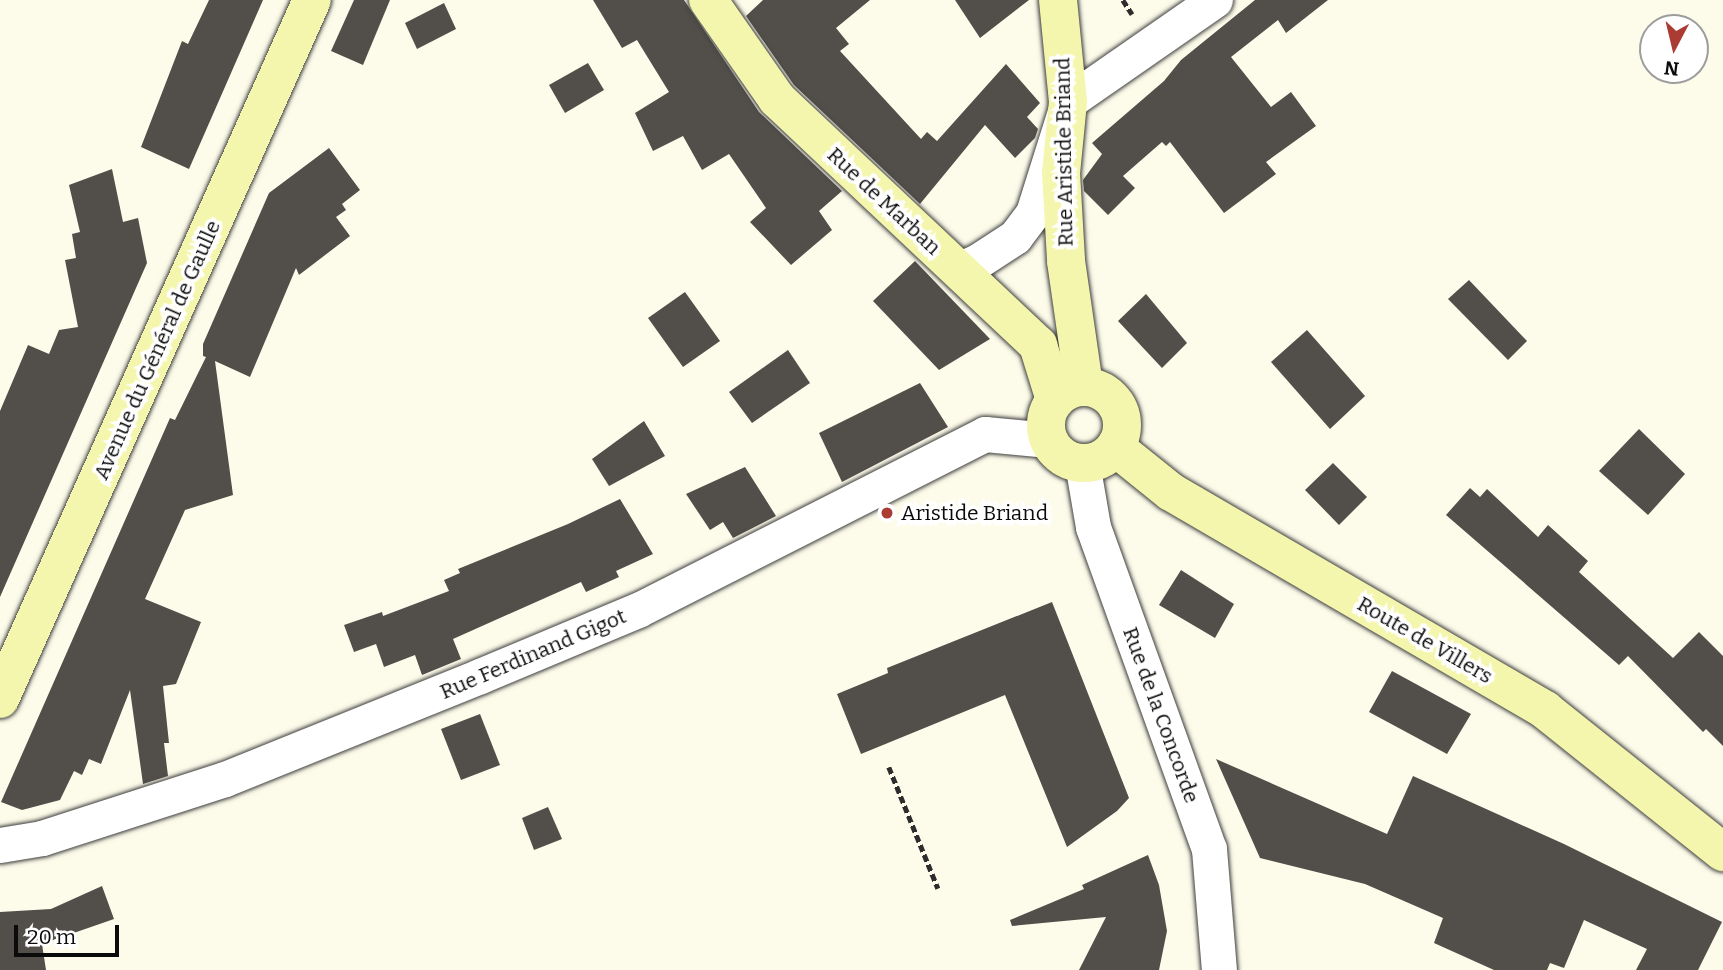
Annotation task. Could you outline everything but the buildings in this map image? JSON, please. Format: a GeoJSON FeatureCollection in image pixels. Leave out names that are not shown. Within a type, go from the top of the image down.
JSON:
{"type":"FeatureCollection","features":[{"type":"Feature","properties":{"kind":"main road","name":"Avenue du Général de Gaulle"},"geometry":{"type":"LineString","coordinates":[[0,699],[312,0]]}},
{"type":"Feature","properties":{"kind":"main road","name":"Rue de Marban"},"geometry":{"type":"LineString","coordinates":[[708,0],[777,99],[1038,345],[1070,393]]}},
{"type":"Feature","properties":{"kind":"main road","name":"Rue Aristide Briand"},"geometry":{"type":"LineString","coordinates":[[1058,0],[1068,102],[1061,186],[1070,393]]}},
{"type":"Feature","properties":{"kind":"main road"},"geometry":{"type":"LineString","coordinates":[[1070,393],[1107,394],[1121,412],[1123,425],[1115,447],[1106,456],[1082,463],[1062,456],[1049,440],[1046,419],[1070,393]]}},
{"type":"Feature","properties":{"kind":"main road","name":"Route de Villers"},"geometry":{"type":"LineString","coordinates":[[1115,447],[1171,492],[1545,710],[1723,852]]}},
{"type":"Feature","properties":{"kind":"street"},"geometry":{"type":"LineString","coordinates":[[958,270],[978,261],[1015,237],[1033,213],[1068,102],[1215,0]]}},
{"type":"Feature","properties":{"kind":"street","name":"Rue Ferdinand Gigot"},"geometry":{"type":"LineString","coordinates":[[0,845],[41,838],[225,779],[504,666],[638,610],[985,434],[1049,440]]}},
{"type":"Feature","properties":{"kind":"street","name":"Rue de la Concorde"},"geometry":{"type":"LineString","coordinates":[[1082,463],[1093,527],[1209,849],[1219,970]]}},
{"type":"Feature","properties":{"kind":"path"},"geometry":{"type":"LineString","coordinates":[[889,767],[938,888]]}},
{"type":"Feature","properties":{"kind":"place","name":"Aristide Briand"},"geometry":{"type":"Point","coordinates":[887,513]}}]}
